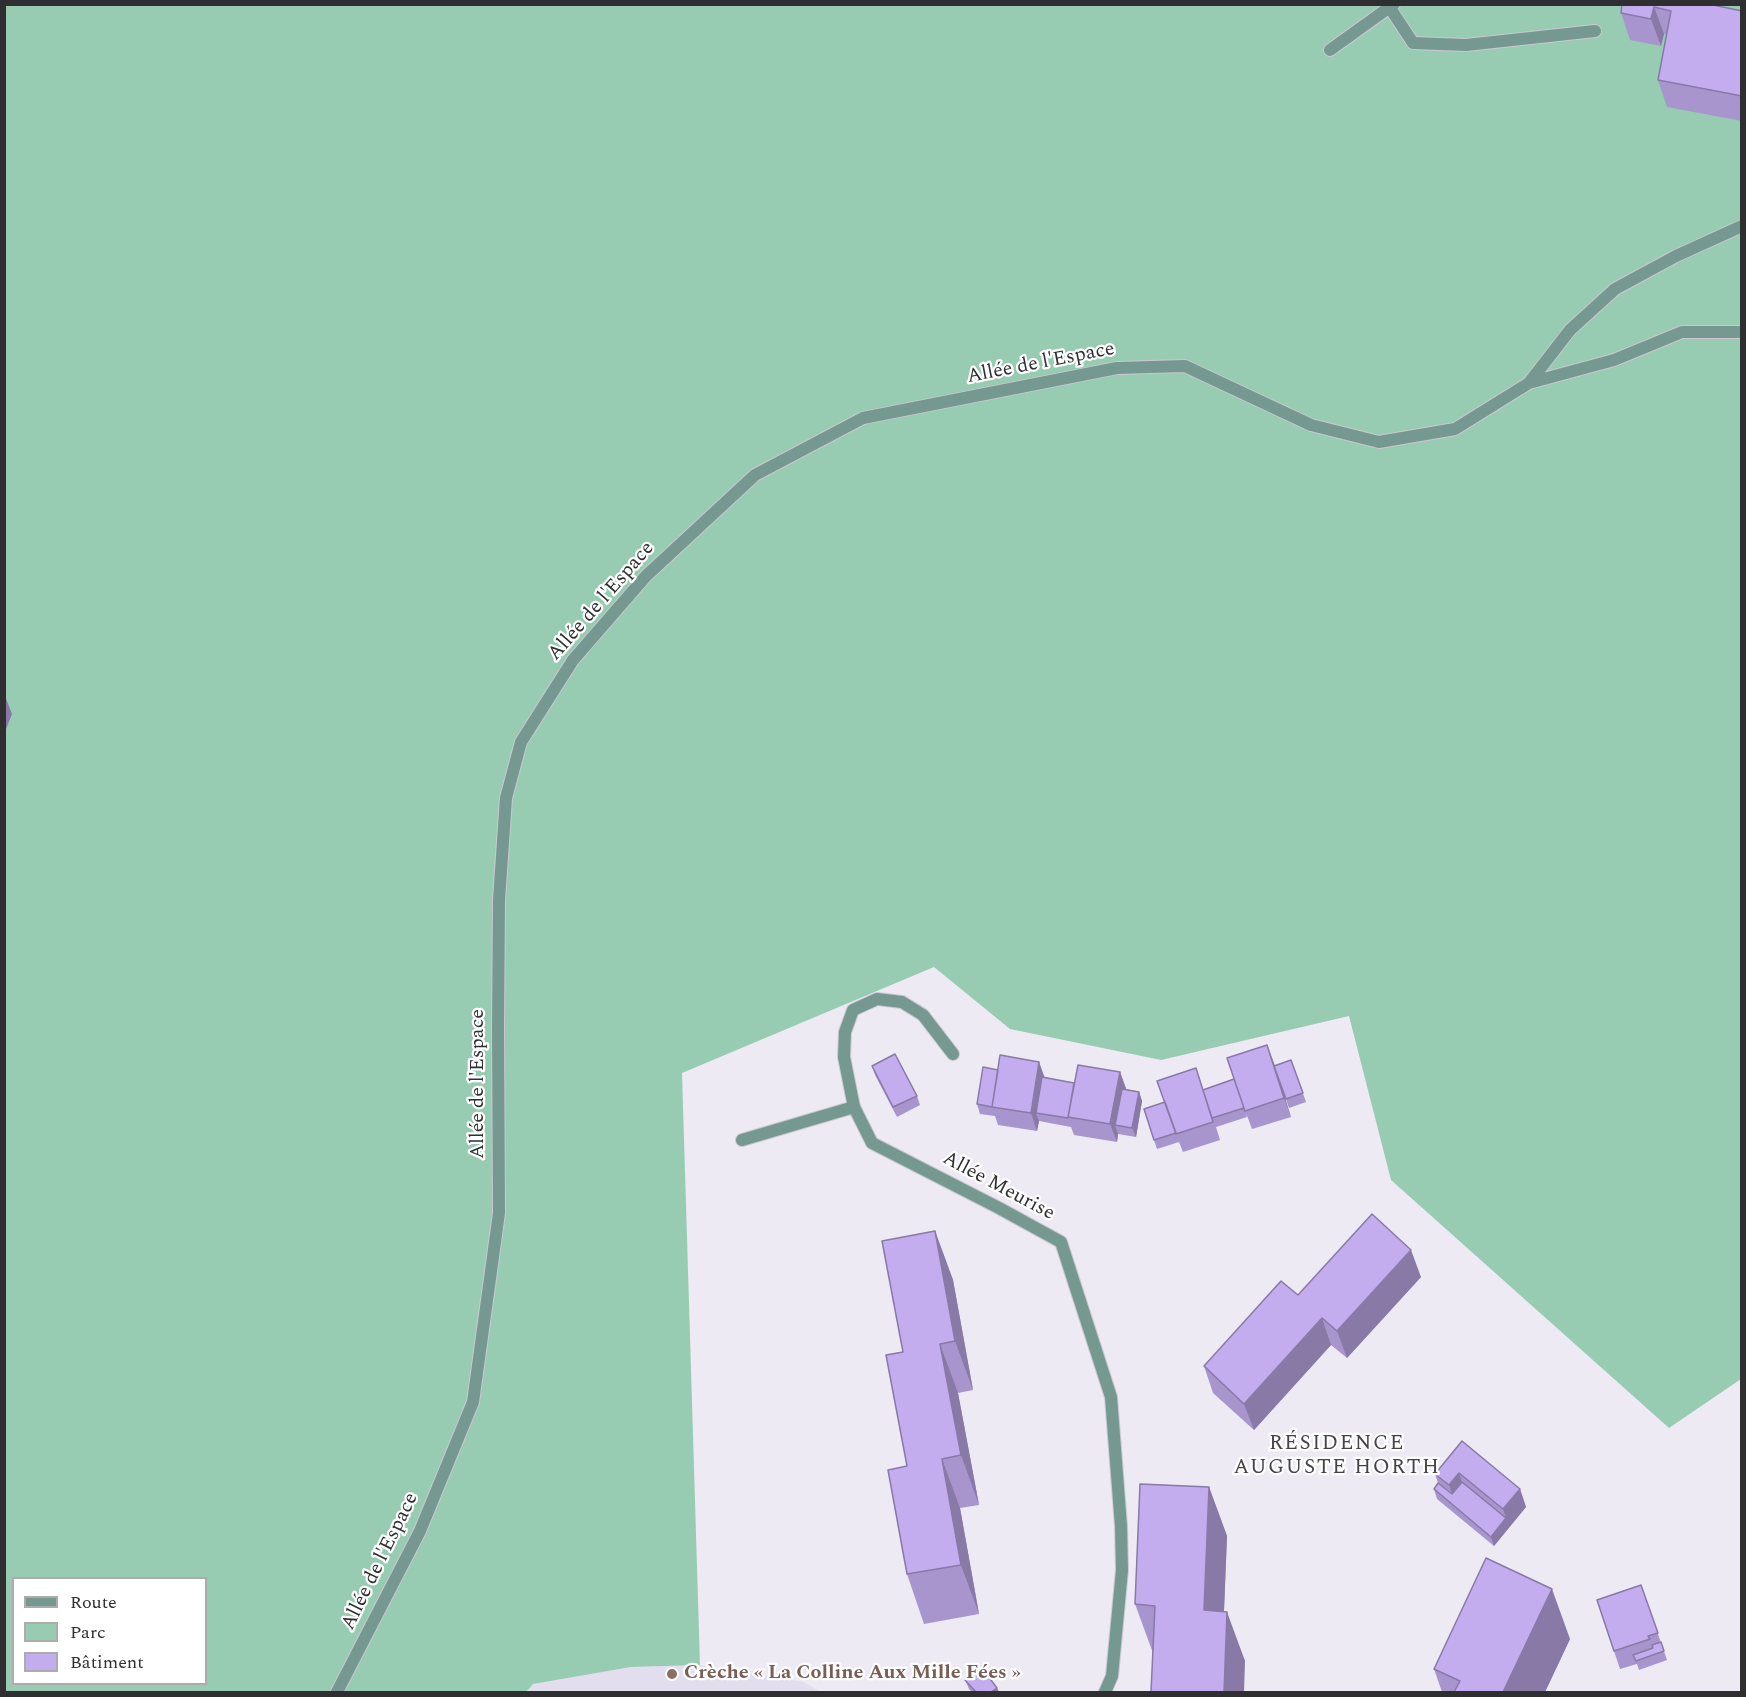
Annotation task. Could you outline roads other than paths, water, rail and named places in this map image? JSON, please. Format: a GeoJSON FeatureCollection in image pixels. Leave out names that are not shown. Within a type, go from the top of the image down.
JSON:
{"type":"FeatureCollection","features":[{"type":"Feature","properties":{"kind":"street"},"geometry":{"type":"LineString","coordinates":[[1330,50],[1392,6],[1413,43],[1466,45],[1595,31]]}},
{"type":"Feature","properties":{"kind":"street","name":"Allée de l'Espace"},"geometry":{"type":"LineString","coordinates":[[337,1692],[420,1531],[473,1402],[499,1213],[499,900],[506,798],[521,742],[573,660],[646,576],[755,475],[863,418],[1117,368],[1185,366],[1311,425],[1379,442],[1455,429],[1529,383],[1570,330],[1615,289],[1676,256],[1742,226]]}},
{"type":"Feature","properties":{"kind":"street"},"geometry":{"type":"LineString","coordinates":[[1529,383],[1614,360],[1682,332],[1742,332]]}},
{"type":"Feature","properties":{"kind":"street","name":"Allée Meurise"},"geometry":{"type":"LineString","coordinates":[[953,1054],[923,1015],[902,1002],[877,999],[853,1010],[845,1032],[844,1057],[854,1107],[872,1143],[1061,1242],[1111,1397],[1122,1570],[1112,1676],[1105,1692]]}},
{"type":"Feature","properties":{"kind":"street"},"geometry":{"type":"LineString","coordinates":[[742,1140],[854,1107]]}},
{"type":"Feature","properties":{"kind":"place","name":"Crèche « La Colline Aux Mille Fées »"},"geometry":{"type":"Point","coordinates":[672,1674]}},
{"type":"Feature","properties":{"kind":"district","name":"RÉSIDENCE AUGUSTE HORTH"},"geometry":{"type":"Point","coordinates":[1337,1457]}}]}
